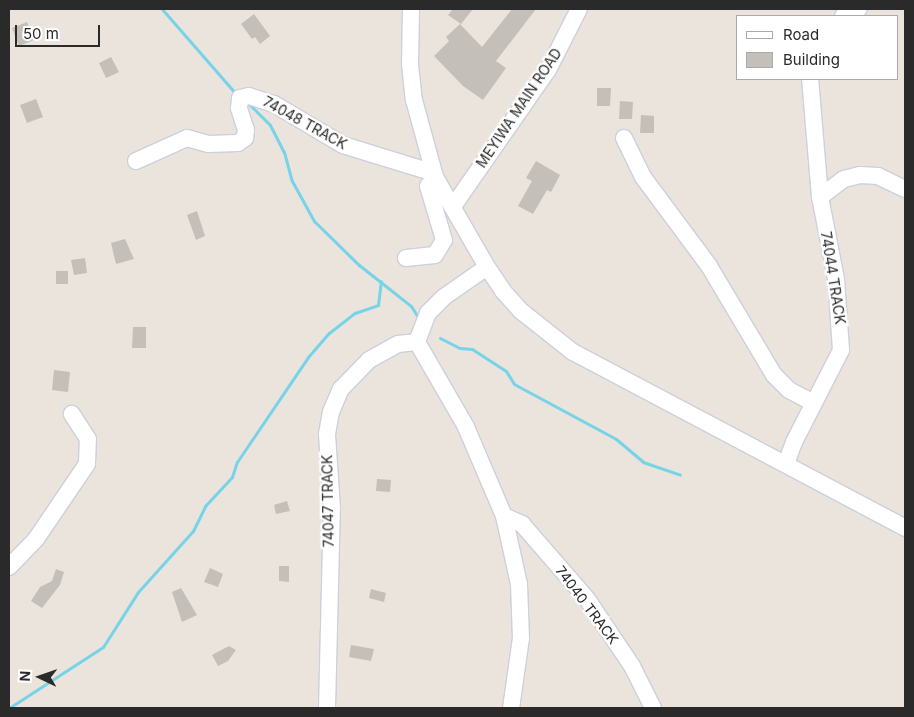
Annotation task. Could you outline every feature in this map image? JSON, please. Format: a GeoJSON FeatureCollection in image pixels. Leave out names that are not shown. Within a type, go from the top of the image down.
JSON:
{"type":"FeatureCollection","features":[{"type":"Feature","properties":{"kind":"street"},"geometry":{"type":"LineString","coordinates":[[411,9],[410,64],[414,100],[435,175],[454,205],[467,235],[487,268],[502,291],[521,311],[574,352],[905,528]]}},
{"type":"Feature","properties":{"kind":"street","name":"MEYIWA MAIN ROAD"},"geometry":{"type":"LineString","coordinates":[[454,205],[548,70],[579,9]]}},
{"type":"Feature","properties":{"kind":"street"},"geometry":{"type":"LineString","coordinates":[[845,15],[859,9]]}},
{"type":"Feature","properties":{"kind":"street","name":"74044 TRACK"},"geometry":{"type":"LineString","coordinates":[[786,464],[813,403],[837,362],[842,328],[836,279],[820,198],[810,80]]}},
{"type":"Feature","properties":{"kind":"street","name":"74048 TRACK"},"geometry":{"type":"LineString","coordinates":[[136,161],[187,138],[208,144],[238,143],[245,138],[246,130],[239,108],[240,98],[249,96],[274,104],[343,145],[435,175]]}},
{"type":"Feature","properties":{"kind":"street"},"geometry":{"type":"LineString","coordinates":[[624,138],[642,177],[709,266],[774,374],[789,390],[813,403]]}},
{"type":"Feature","properties":{"kind":"street"},"geometry":{"type":"LineString","coordinates":[[406,258],[435,255],[444,240],[428,186],[435,175]]}},
{"type":"Feature","properties":{"kind":"street"},"geometry":{"type":"LineString","coordinates":[[820,198],[844,179],[860,175],[878,176],[905,189]]}},
{"type":"Feature","properties":{"kind":"street"},"geometry":{"type":"LineString","coordinates":[[487,268],[444,297],[428,313],[418,337],[466,427],[504,516],[519,584],[520,638],[511,708]]}},
{"type":"Feature","properties":{"kind":"street","name":"74047 TRACK"},"geometry":{"type":"LineString","coordinates":[[326,708],[332,508],[327,434],[331,412],[341,389],[369,360],[398,344],[418,337]]}},
{"type":"Feature","properties":{"kind":"street"},"geometry":{"type":"LineString","coordinates":[[9,567],[36,539],[87,464],[88,439],[72,414]]}},
{"type":"Feature","properties":{"kind":"street","name":"74040 TRACK"},"geometry":{"type":"LineString","coordinates":[[504,516],[522,524],[587,599],[632,666],[653,708]]}},
{"type":"Feature","properties":{"kind":"building"},"geometry":{"type":"Polygon","coordinates":[[[453,9],[473,9],[461,24],[448,15],[453,9]]]}},
{"type":"Feature","properties":{"kind":"building"},"geometry":{"type":"Polygon","coordinates":[[[512,9],[536,9],[496,61],[506,68],[483,100],[463,86],[434,56],[449,41],[446,37],[460,24],[482,47],[512,9]]]}},
{"type":"Feature","properties":{"kind":"building"},"geometry":{"type":"Polygon","coordinates":[[[254,14],[270,36],[260,44],[255,37],[252,39],[241,24],[254,14]]]}},
{"type":"Feature","properties":{"kind":"building"},"geometry":{"type":"Polygon","coordinates":[[[27,22],[34,40],[19,46],[12,28],[27,22]]]}},
{"type":"Feature","properties":{"kind":"building"},"geometry":{"type":"Polygon","coordinates":[[[111,57],[119,72],[106,78],[99,63],[111,57]]]}},
{"type":"Feature","properties":{"kind":"building"},"geometry":{"type":"Polygon","coordinates":[[[597,88],[611,88],[610,106],[597,106],[597,88]]]}},
{"type":"Feature","properties":{"kind":"building"},"geometry":{"type":"Polygon","coordinates":[[[36,99],[43,117],[27,123],[20,105],[36,99]]]}},
{"type":"Feature","properties":{"kind":"building"},"geometry":{"type":"Polygon","coordinates":[[[620,101],[633,102],[632,119],[619,119],[620,101]]]}},
{"type":"Feature","properties":{"kind":"building"},"geometry":{"type":"Polygon","coordinates":[[[641,115],[654,116],[654,133],[640,133],[641,115]]]}},
{"type":"Feature","properties":{"kind":"building"},"geometry":{"type":"Polygon","coordinates":[[[536,161],[560,175],[551,192],[547,190],[533,214],[518,206],[532,181],[526,178],[536,161]]]}},
{"type":"Feature","properties":{"kind":"building"},"geometry":{"type":"Polygon","coordinates":[[[197,211],[205,236],[196,240],[187,215],[197,211]]]}},
{"type":"Feature","properties":{"kind":"building"},"geometry":{"type":"Polygon","coordinates":[[[125,239],[134,259],[116,264],[111,243],[125,239]]]}},
{"type":"Feature","properties":{"kind":"building"},"geometry":{"type":"Polygon","coordinates":[[[85,258],[87,273],[74,275],[71,260],[85,258]]]}},
{"type":"Feature","properties":{"kind":"building"},"geometry":{"type":"Polygon","coordinates":[[[56,271],[68,271],[68,284],[56,284],[56,271]]]}},
{"type":"Feature","properties":{"kind":"building"},"geometry":{"type":"Polygon","coordinates":[[[133,327],[146,327],[146,348],[132,348],[133,327]]]}},
{"type":"Feature","properties":{"kind":"building"},"geometry":{"type":"Polygon","coordinates":[[[54,370],[70,372],[68,392],[52,390],[54,370]]]}},
{"type":"Feature","properties":{"kind":"building"},"geometry":{"type":"Polygon","coordinates":[[[377,479],[391,480],[390,492],[376,491],[377,479]]]}},
{"type":"Feature","properties":{"kind":"building"},"geometry":{"type":"Polygon","coordinates":[[[287,501],[290,511],[276,514],[274,505],[287,501]]]}},
{"type":"Feature","properties":{"kind":"building"},"geometry":{"type":"Polygon","coordinates":[[[279,566],[289,566],[289,582],[279,581],[279,566]]]}},
{"type":"Feature","properties":{"kind":"building"},"geometry":{"type":"Polygon","coordinates":[[[210,568],[223,574],[218,587],[204,582],[210,568]]]}},
{"type":"Feature","properties":{"kind":"building"},"geometry":{"type":"Polygon","coordinates":[[[56,569],[64,572],[60,585],[42,608],[31,601],[40,587],[52,581],[56,569]]]}},
{"type":"Feature","properties":{"kind":"building"},"geometry":{"type":"Polygon","coordinates":[[[181,588],[197,615],[182,622],[172,592],[181,588]]]}},
{"type":"Feature","properties":{"kind":"building"},"geometry":{"type":"Polygon","coordinates":[[[371,589],[386,593],[384,602],[369,598],[371,589]]]}},
{"type":"Feature","properties":{"kind":"building"},"geometry":{"type":"Polygon","coordinates":[[[351,645],[374,649],[371,661],[349,657],[351,645]]]}},
{"type":"Feature","properties":{"kind":"building"},"geometry":{"type":"Polygon","coordinates":[[[229,646],[236,650],[228,661],[218,666],[212,655],[229,646]]]}},
{"type":"Feature","properties":{"kind":"waterway"},"geometry":{"type":"LineString","coordinates":[[162,9],[237,95]]}},
{"type":"Feature","properties":{"kind":"waterway"},"geometry":{"type":"LineString","coordinates":[[248,103],[270,125],[284,152],[292,181],[314,221],[359,265],[411,306],[419,319]]}},
{"type":"Feature","properties":{"kind":"waterway"},"geometry":{"type":"LineString","coordinates":[[9,708],[103,647],[138,592],[193,531],[205,506],[232,477],[237,462],[308,357],[329,333],[355,313],[378,305],[381,281]]}},
{"type":"Feature","properties":{"kind":"waterway"},"geometry":{"type":"LineString","coordinates":[[440,338],[460,348],[472,349],[506,371],[514,384],[616,439],[643,462],[680,475]]}}]}
